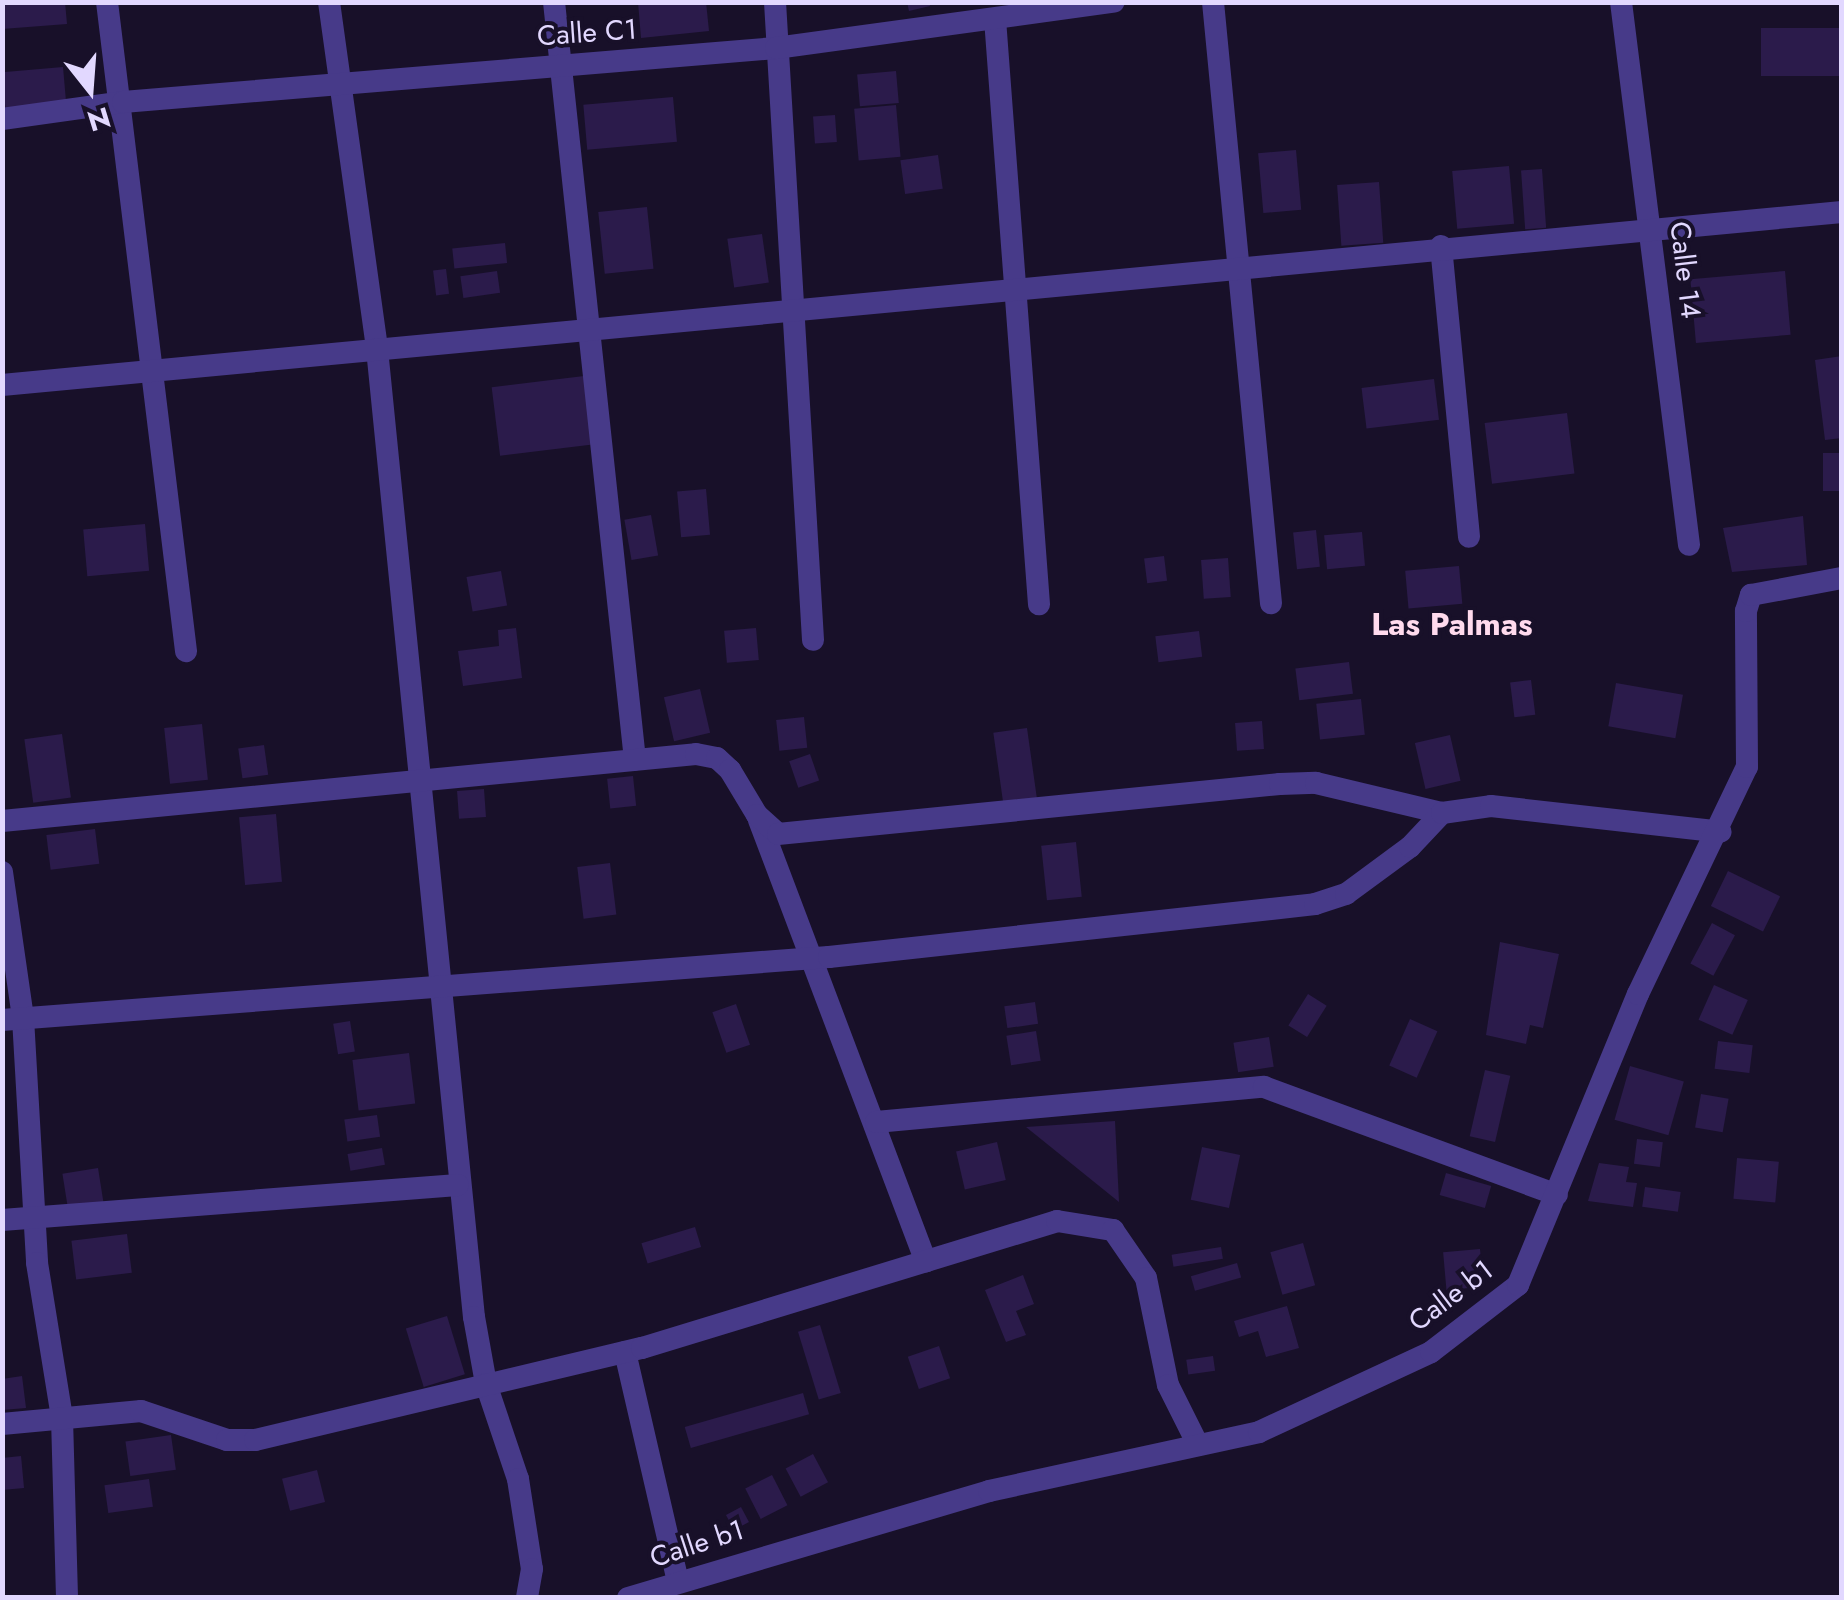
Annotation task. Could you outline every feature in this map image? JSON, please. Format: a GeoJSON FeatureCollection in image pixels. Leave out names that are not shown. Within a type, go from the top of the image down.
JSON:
{"type":"FeatureCollection","features":[{"type":"Feature","properties":{"kind":"street"},"geometry":{"type":"LineString","coordinates":[[107,2],[156,368],[186,651]]}},
{"type":"Feature","properties":{"kind":"street"},"geometry":{"type":"LineString","coordinates":[[329,2],[377,349],[422,776],[458,1185],[486,1384],[518,1479],[532,1570],[528,1598]]}},
{"type":"Feature","properties":{"kind":"street"},"geometry":{"type":"LineString","coordinates":[[554,2],[635,760]]}},
{"type":"Feature","properties":{"kind":"street"},"geometry":{"type":"LineString","coordinates":[[775,2],[813,640]]}},
{"type":"Feature","properties":{"kind":"street","name":"Calle C1"},"geometry":{"type":"LineString","coordinates":[[2,119],[122,102],[776,48],[1114,2]]}},
{"type":"Feature","properties":{"kind":"street"},"geometry":{"type":"LineString","coordinates":[[1214,2],[1271,602]]}},
{"type":"Feature","properties":{"kind":"street","name":"Calle 14"},"geometry":{"type":"LineString","coordinates":[[1621,2],[1689,546]]}},
{"type":"Feature","properties":{"kind":"street"},"geometry":{"type":"LineString","coordinates":[[995,19],[1039,604]]}},
{"type":"Feature","properties":{"kind":"street"},"geometry":{"type":"LineString","coordinates":[[2,385],[1650,226],[1842,212]]}},
{"type":"Feature","properties":{"kind":"street"},"geometry":{"type":"LineString","coordinates":[[1441,246],[1470,537]]}},
{"type":"Feature","properties":{"kind":"street","name":"Calle b1"},"geometry":{"type":"LineString","coordinates":[[628,1598],[989,1491],[1259,1432],[1431,1352],[1518,1285],[1638,994],[1721,832],[1746,767],[1746,611],[1751,595],[1842,578]]}},
{"type":"Feature","properties":{"kind":"street"},"geometry":{"type":"LineString","coordinates":[[2,821],[422,776],[717,758],[757,815],[778,834],[1316,783],[1442,813],[1491,806],[1721,832]]}},
{"type":"Feature","properties":{"kind":"street"},"geometry":{"type":"LineString","coordinates":[[13,1019],[808,958],[1314,904],[1346,894],[1410,848],[1442,813]]}},
{"type":"Feature","properties":{"kind":"street"},"geometry":{"type":"LineString","coordinates":[[757,815],[926,1261]]}},
{"type":"Feature","properties":{"kind":"street"},"geometry":{"type":"LineString","coordinates":[[2,872],[33,1216],[62,1418],[67,1598]]}},
{"type":"Feature","properties":{"kind":"street"},"geometry":{"type":"LineString","coordinates":[[876,1122],[1264,1087],[1558,1195]]}},
{"type":"Feature","properties":{"kind":"street"},"geometry":{"type":"LineString","coordinates":[[2,1220],[458,1185]]}},
{"type":"Feature","properties":{"kind":"street"},"geometry":{"type":"LineString","coordinates":[[2,1424],[141,1411],[210,1436],[255,1440],[625,1352],[1058,1221],[1113,1230],[1146,1278],[1168,1384],[1198,1445]]}},
{"type":"Feature","properties":{"kind":"street"},"geometry":{"type":"LineString","coordinates":[[625,1352],[678,1582]]}},
{"type":"Feature","properties":{"kind":"building"},"geometry":{"type":"Polygon","coordinates":[[[2,2],[65,2],[67,24],[2,29],[2,2]]]}},
{"type":"Feature","properties":{"kind":"building"},"geometry":{"type":"Polygon","coordinates":[[[638,2],[706,2],[709,31],[641,38],[638,2]]]}},
{"type":"Feature","properties":{"kind":"building"},"geometry":{"type":"Polygon","coordinates":[[[907,2],[929,2],[930,6],[909,11],[907,2]]]}},
{"type":"Feature","properties":{"kind":"building"},"geometry":{"type":"Polygon","coordinates":[[[1761,28],[1842,28],[1842,76],[1761,76],[1761,28]]]}},
{"type":"Feature","properties":{"kind":"building"},"geometry":{"type":"Polygon","coordinates":[[[63,67],[67,111],[6,116],[2,72],[63,67]]]}},
{"type":"Feature","properties":{"kind":"building"},"geometry":{"type":"Polygon","coordinates":[[[896,71],[899,103],[860,106],[857,74],[896,71]]]}},
{"type":"Feature","properties":{"kind":"building"},"geometry":{"type":"Polygon","coordinates":[[[673,97],[677,142],[587,150],[583,105],[673,97]]]}},
{"type":"Feature","properties":{"kind":"building"},"geometry":{"type":"Polygon","coordinates":[[[896,105],[901,157],[859,160],[854,109],[896,105]]]}},
{"type":"Feature","properties":{"kind":"building"},"geometry":{"type":"Polygon","coordinates":[[[835,115],[837,142],[815,143],[813,117],[835,115]]]}},
{"type":"Feature","properties":{"kind":"building"},"geometry":{"type":"Polygon","coordinates":[[[1296,150],[1301,210],[1263,213],[1258,153],[1296,150]]]}},
{"type":"Feature","properties":{"kind":"building"},"geometry":{"type":"Polygon","coordinates":[[[938,155],[943,189],[905,194],[900,160],[938,155]]]}},
{"type":"Feature","properties":{"kind":"building"},"geometry":{"type":"Polygon","coordinates":[[[1509,166],[1514,224],[1457,229],[1452,171],[1509,166]]]}},
{"type":"Feature","properties":{"kind":"building"},"geometry":{"type":"Polygon","coordinates":[[[1542,169],[1546,228],[1525,229],[1521,170],[1542,169]]]}},
{"type":"Feature","properties":{"kind":"building"},"geometry":{"type":"Polygon","coordinates":[[[1379,182],[1383,243],[1341,246],[1337,185],[1379,182]]]}},
{"type":"Feature","properties":{"kind":"building"},"geometry":{"type":"Polygon","coordinates":[[[647,207],[653,269],[605,274],[598,212],[647,207]]]}},
{"type":"Feature","properties":{"kind":"building"},"geometry":{"type":"Polygon","coordinates":[[[762,234],[769,283],[734,287],[727,239],[762,234]]]}},
{"type":"Feature","properties":{"kind":"building"},"geometry":{"type":"Polygon","coordinates":[[[505,243],[507,263],[454,268],[452,249],[505,243]]]}},
{"type":"Feature","properties":{"kind":"building"},"geometry":{"type":"Polygon","coordinates":[[[446,269],[449,294],[436,295],[433,271],[446,269]]]}},
{"type":"Feature","properties":{"kind":"building"},"geometry":{"type":"Polygon","coordinates":[[[497,271],[500,293],[463,298],[460,276],[497,271]]]}},
{"type":"Feature","properties":{"kind":"building"},"geometry":{"type":"Polygon","coordinates":[[[1785,271],[1791,335],[1696,343],[1690,279],[1785,271]]]}},
{"type":"Feature","properties":{"kind":"building"},"geometry":{"type":"Polygon","coordinates":[[[1842,356],[1842,438],[1825,440],[1815,360],[1842,356]]]}},
{"type":"Feature","properties":{"kind":"building"},"geometry":{"type":"Polygon","coordinates":[[[584,376],[592,444],[500,456],[492,387],[584,376]]]}},
{"type":"Feature","properties":{"kind":"building"},"geometry":{"type":"Polygon","coordinates":[[[1434,379],[1439,420],[1367,429],[1362,388],[1434,379]]]}},
{"type":"Feature","properties":{"kind":"building"},"geometry":{"type":"Polygon","coordinates":[[[1567,413],[1574,474],[1492,484],[1485,423],[1567,413]]]}},
{"type":"Feature","properties":{"kind":"building"},"geometry":{"type":"Polygon","coordinates":[[[1823,453],[1842,453],[1842,491],[1823,491],[1823,453]]]}},
{"type":"Feature","properties":{"kind":"building"},"geometry":{"type":"Polygon","coordinates":[[[706,489],[710,535],[681,537],[677,492],[706,489]]]}},
{"type":"Feature","properties":{"kind":"building"},"geometry":{"type":"Polygon","coordinates":[[[651,515],[658,555],[632,560],[624,520],[651,515]]]}},
{"type":"Feature","properties":{"kind":"building"},"geometry":{"type":"Polygon","coordinates":[[[1803,516],[1807,565],[1732,572],[1723,528],[1803,516]]]}},
{"type":"Feature","properties":{"kind":"building"},"geometry":{"type":"Polygon","coordinates":[[[145,524],[149,571],[87,576],[83,529],[145,524]]]}},
{"type":"Feature","properties":{"kind":"building"},"geometry":{"type":"Polygon","coordinates":[[[1316,530],[1320,567],[1297,569],[1293,532],[1316,530]]]}},
{"type":"Feature","properties":{"kind":"building"},"geometry":{"type":"Polygon","coordinates":[[[1362,532],[1365,566],[1327,569],[1324,535],[1362,532]]]}},
{"type":"Feature","properties":{"kind":"building"},"geometry":{"type":"Polygon","coordinates":[[[1164,556],[1167,581],[1147,583],[1144,558],[1164,556]]]}},
{"type":"Feature","properties":{"kind":"building"},"geometry":{"type":"Polygon","coordinates":[[[1228,558],[1231,597],[1204,599],[1201,560],[1228,558]]]}},
{"type":"Feature","properties":{"kind":"building"},"geometry":{"type":"Polygon","coordinates":[[[1459,566],[1462,604],[1409,609],[1405,571],[1459,566]]]}},
{"type":"Feature","properties":{"kind":"building"},"geometry":{"type":"Polygon","coordinates":[[[501,571],[507,605],[473,612],[467,577],[501,571]]]}},
{"type":"Feature","properties":{"kind":"building"},"geometry":{"type":"Polygon","coordinates":[[[516,628],[522,678],[463,686],[458,651],[499,646],[498,630],[516,628]]]}},
{"type":"Feature","properties":{"kind":"building"},"geometry":{"type":"Polygon","coordinates":[[[756,628],[759,660],[727,663],[724,631],[756,628]]]}},
{"type":"Feature","properties":{"kind":"building"},"geometry":{"type":"Polygon","coordinates":[[[1199,631],[1202,657],[1158,662],[1155,636],[1199,631]]]}},
{"type":"Feature","properties":{"kind":"building"},"geometry":{"type":"Polygon","coordinates":[[[1349,662],[1353,694],[1299,700],[1295,669],[1349,662]]]}},
{"type":"Feature","properties":{"kind":"building"},"geometry":{"type":"Polygon","coordinates":[[[1531,680],[1535,715],[1514,717],[1510,683],[1531,680]]]}},
{"type":"Feature","properties":{"kind":"building"},"geometry":{"type":"Polygon","coordinates":[[[1616,683],[1683,695],[1675,738],[1608,726],[1616,683]]]}},
{"type":"Feature","properties":{"kind":"building"},"geometry":{"type":"Polygon","coordinates":[[[700,689],[710,733],[674,741],[664,697],[700,689]]]}},
{"type":"Feature","properties":{"kind":"building"},"geometry":{"type":"Polygon","coordinates":[[[1361,699],[1365,735],[1320,740],[1316,704],[1361,699]]]}},
{"type":"Feature","properties":{"kind":"building"},"geometry":{"type":"Polygon","coordinates":[[[804,717],[807,748],[779,751],[776,720],[804,717]]]}},
{"type":"Feature","properties":{"kind":"building"},"geometry":{"type":"Polygon","coordinates":[[[1262,721],[1264,749],[1237,751],[1235,723],[1262,721]]]}},
{"type":"Feature","properties":{"kind":"building"},"geometry":{"type":"Polygon","coordinates":[[[202,724],[208,780],[170,784],[164,728],[202,724]]]}},
{"type":"Feature","properties":{"kind":"building"},"geometry":{"type":"Polygon","coordinates":[[[1027,728],[1038,803],[1004,808],[993,733],[1027,728]]]}},
{"type":"Feature","properties":{"kind":"building"},"geometry":{"type":"Polygon","coordinates":[[[62,734],[71,797],[33,803],[24,739],[62,734]]]}},
{"type":"Feature","properties":{"kind":"building"},"geometry":{"type":"Polygon","coordinates":[[[1450,735],[1461,781],[1425,789],[1415,743],[1450,735]]]}},
{"type":"Feature","properties":{"kind":"building"},"geometry":{"type":"Polygon","coordinates":[[[264,745],[268,775],[242,778],[238,749],[264,745]]]}},
{"type":"Feature","properties":{"kind":"building"},"geometry":{"type":"Polygon","coordinates":[[[810,754],[819,780],[798,788],[789,761],[810,754]]]}},
{"type":"Feature","properties":{"kind":"building"},"geometry":{"type":"Polygon","coordinates":[[[633,776],[636,806],[610,809],[607,779],[633,776]]]}},
{"type":"Feature","properties":{"kind":"building"},"geometry":{"type":"Polygon","coordinates":[[[484,789],[486,817],[459,819],[457,791],[484,789]]]}},
{"type":"Feature","properties":{"kind":"building"},"geometry":{"type":"Polygon","coordinates":[[[276,814],[282,882],[245,885],[239,817],[276,814]]]}},
{"type":"Feature","properties":{"kind":"building"},"geometry":{"type":"Polygon","coordinates":[[[95,829],[99,864],[51,870],[46,835],[95,829]]]}},
{"type":"Feature","properties":{"kind":"building"},"geometry":{"type":"Polygon","coordinates":[[[1076,842],[1082,897],[1047,900],[1041,846],[1076,842]]]}},
{"type":"Feature","properties":{"kind":"building"},"geometry":{"type":"Polygon","coordinates":[[[610,863],[616,915],[584,919],[577,867],[610,863]]]}},
{"type":"Feature","properties":{"kind":"building"},"geometry":{"type":"Polygon","coordinates":[[[1728,871],[1780,896],[1763,931],[1711,906],[1728,871]]]}},
{"type":"Feature","properties":{"kind":"building"},"geometry":{"type":"Polygon","coordinates":[[[1712,923],[1735,935],[1713,976],[1690,964],[1712,923]]]}},
{"type":"Feature","properties":{"kind":"building"},"geometry":{"type":"Polygon","coordinates":[[[1500,942],[1559,954],[1543,1028],[1530,1025],[1526,1044],[1486,1035],[1500,942]]]}},
{"type":"Feature","properties":{"kind":"building"},"geometry":{"type":"Polygon","coordinates":[[[1714,985],[1748,1000],[1732,1035],[1699,1020],[1714,985]]]}},
{"type":"Feature","properties":{"kind":"building"},"geometry":{"type":"Polygon","coordinates":[[[1308,994],[1327,1006],[1307,1037],[1288,1025],[1308,994]]]}},
{"type":"Feature","properties":{"kind":"building"},"geometry":{"type":"Polygon","coordinates":[[[1035,1002],[1038,1024],[1007,1028],[1004,1006],[1035,1002]]]}},
{"type":"Feature","properties":{"kind":"building"},"geometry":{"type":"Polygon","coordinates":[[[736,1004],[750,1045],[726,1053],[712,1012],[736,1004]]]}},
{"type":"Feature","properties":{"kind":"building"},"geometry":{"type":"Polygon","coordinates":[[[1410,1019],[1437,1031],[1417,1078],[1389,1066],[1410,1019]]]}},
{"type":"Feature","properties":{"kind":"building"},"geometry":{"type":"Polygon","coordinates":[[[350,1021],[355,1052],[338,1054],[333,1024],[350,1021]]]}},
{"type":"Feature","properties":{"kind":"building"},"geometry":{"type":"Polygon","coordinates":[[[1036,1031],[1041,1061],[1011,1065],[1006,1036],[1036,1031]]]}},
{"type":"Feature","properties":{"kind":"building"},"geometry":{"type":"Polygon","coordinates":[[[1269,1037],[1274,1067],[1238,1072],[1233,1043],[1269,1037]]]}},
{"type":"Feature","properties":{"kind":"building"},"geometry":{"type":"Polygon","coordinates":[[[1718,1041],[1753,1045],[1749,1073],[1715,1069],[1718,1041]]]}},
{"type":"Feature","properties":{"kind":"building"},"geometry":{"type":"Polygon","coordinates":[[[409,1053],[415,1104],[359,1111],[352,1060],[409,1053]]]}},
{"type":"Feature","properties":{"kind":"building"},"geometry":{"type":"Polygon","coordinates":[[[1630,1066],[1684,1081],[1668,1135],[1615,1120],[1630,1066]]]}},
{"type":"Feature","properties":{"kind":"building"},"geometry":{"type":"Polygon","coordinates":[[[1485,1070],[1510,1076],[1495,1142],[1470,1136],[1485,1070]]]}},
{"type":"Feature","properties":{"kind":"building"},"geometry":{"type":"Polygon","coordinates":[[[1701,1094],[1729,1099],[1723,1132],[1695,1127],[1701,1094]]]}},
{"type":"Feature","properties":{"kind":"building"},"geometry":{"type":"Polygon","coordinates":[[[377,1115],[380,1137],[347,1141],[344,1120],[377,1115]]]}},
{"type":"Feature","properties":{"kind":"building"},"geometry":{"type":"Polygon","coordinates":[[[1115,1121],[1119,1202],[1026,1127],[1115,1121]]]}},
{"type":"Feature","properties":{"kind":"building"},"geometry":{"type":"Polygon","coordinates":[[[1637,1139],[1663,1142],[1660,1167],[1634,1164],[1637,1139]]]}},
{"type":"Feature","properties":{"kind":"building"},"geometry":{"type":"Polygon","coordinates":[[[997,1142],[1006,1180],[965,1189],[956,1151],[997,1142]]]}},
{"type":"Feature","properties":{"kind":"building"},"geometry":{"type":"Polygon","coordinates":[[[1202,1147],[1240,1155],[1229,1208],[1191,1200],[1202,1147]]]}},
{"type":"Feature","properties":{"kind":"building"},"geometry":{"type":"Polygon","coordinates":[[[382,1148],[385,1165],[350,1171],[348,1154],[382,1148]]]}},
{"type":"Feature","properties":{"kind":"building"},"geometry":{"type":"Polygon","coordinates":[[[1737,1158],[1779,1162],[1775,1203],[1733,1199],[1737,1158]]]}},
{"type":"Feature","properties":{"kind":"building"},"geometry":{"type":"Polygon","coordinates":[[[1599,1163],[1629,1167],[1626,1182],[1637,1183],[1633,1207],[1588,1201],[1599,1163]]]}},
{"type":"Feature","properties":{"kind":"building"},"geometry":{"type":"Polygon","coordinates":[[[98,1168],[104,1205],[68,1210],[62,1174],[98,1168]]]}},
{"type":"Feature","properties":{"kind":"building"},"geometry":{"type":"Polygon","coordinates":[[[1446,1173],[1491,1186],[1485,1208],[1440,1195],[1446,1173]]]}},
{"type":"Feature","properties":{"kind":"building"},"geometry":{"type":"Polygon","coordinates":[[[1645,1187],[1681,1192],[1678,1212],[1642,1207],[1645,1187]]]}},
{"type":"Feature","properties":{"kind":"building"},"geometry":{"type":"Polygon","coordinates":[[[695,1227],[701,1247],[648,1263],[641,1243],[695,1227]]]}},
{"type":"Feature","properties":{"kind":"building"},"geometry":{"type":"Polygon","coordinates":[[[127,1234],[132,1273],[76,1280],[71,1241],[127,1234]]]}},
{"type":"Feature","properties":{"kind":"building"},"geometry":{"type":"Polygon","coordinates":[[[1303,1243],[1315,1285],[1282,1295],[1270,1252],[1303,1243]]]}},
{"type":"Feature","properties":{"kind":"building"},"geometry":{"type":"Polygon","coordinates":[[[1221,1247],[1223,1259],[1173,1267],[1172,1255],[1221,1247]]]}},
{"type":"Feature","properties":{"kind":"building"},"geometry":{"type":"Polygon","coordinates":[[[1480,1249],[1483,1287],[1446,1290],[1443,1252],[1480,1249]]]}},
{"type":"Feature","properties":{"kind":"building"},"geometry":{"type":"Polygon","coordinates":[[[1237,1263],[1241,1277],[1195,1291],[1191,1276],[1237,1263]]]}},
{"type":"Feature","properties":{"kind":"building"},"geometry":{"type":"Polygon","coordinates":[[[1023,1275],[1034,1304],[1016,1311],[1026,1335],[1006,1342],[985,1290],[1023,1275]]]}},
{"type":"Feature","properties":{"kind":"building"},"geometry":{"type":"Polygon","coordinates":[[[1287,1306],[1299,1348],[1266,1357],[1258,1331],[1239,1337],[1234,1321],[1287,1306]]]}},
{"type":"Feature","properties":{"kind":"building"},"geometry":{"type":"Polygon","coordinates":[[[447,1316],[465,1374],[424,1387],[406,1329],[447,1316]]]}},
{"type":"Feature","properties":{"kind":"building"},"geometry":{"type":"Polygon","coordinates":[[[820,1325],[841,1393],[819,1400],[798,1332],[820,1325]]]}},
{"type":"Feature","properties":{"kind":"building"},"geometry":{"type":"Polygon","coordinates":[[[939,1346],[950,1378],[919,1389],[908,1357],[939,1346]]]}},
{"type":"Feature","properties":{"kind":"building"},"geometry":{"type":"Polygon","coordinates":[[[1213,1356],[1215,1371],[1188,1375],[1186,1360],[1213,1356]]]}},
{"type":"Feature","properties":{"kind":"building"},"geometry":{"type":"Polygon","coordinates":[[[22,1376],[26,1408],[2,1410],[2,1379],[22,1376]]]}},
{"type":"Feature","properties":{"kind":"building"},"geometry":{"type":"Polygon","coordinates":[[[803,1393],[809,1414],[691,1448],[685,1427],[803,1393]]]}},
{"type":"Feature","properties":{"kind":"building"},"geometry":{"type":"Polygon","coordinates":[[[171,1435],[176,1470],[130,1476],[125,1441],[171,1435]]]}},
{"type":"Feature","properties":{"kind":"building"},"geometry":{"type":"Polygon","coordinates":[[[813,1454],[828,1482],[801,1497],[786,1469],[813,1454]]]}},
{"type":"Feature","properties":{"kind":"building"},"geometry":{"type":"Polygon","coordinates":[[[21,1456],[24,1488],[2,1490],[2,1458],[21,1456]]]}},
{"type":"Feature","properties":{"kind":"building"},"geometry":{"type":"Polygon","coordinates":[[[317,1470],[325,1502],[290,1511],[282,1479],[317,1470]]]}},
{"type":"Feature","properties":{"kind":"building"},"geometry":{"type":"Polygon","coordinates":[[[772,1475],[787,1505],[761,1519],[745,1489],[772,1475]]]}},
{"type":"Feature","properties":{"kind":"building"},"geometry":{"type":"Polygon","coordinates":[[[149,1479],[153,1507],[108,1513],[104,1485],[149,1479]]]}},
{"type":"Feature","properties":{"kind":"building"},"geometry":{"type":"Polygon","coordinates":[[[741,1507],[749,1522],[734,1530],[726,1515],[741,1507]]]}},
{"type":"Feature","properties":{"kind":"district","name":"Las Palmas"},"geometry":{"type":"Point","coordinates":[1452,624]}}]}
